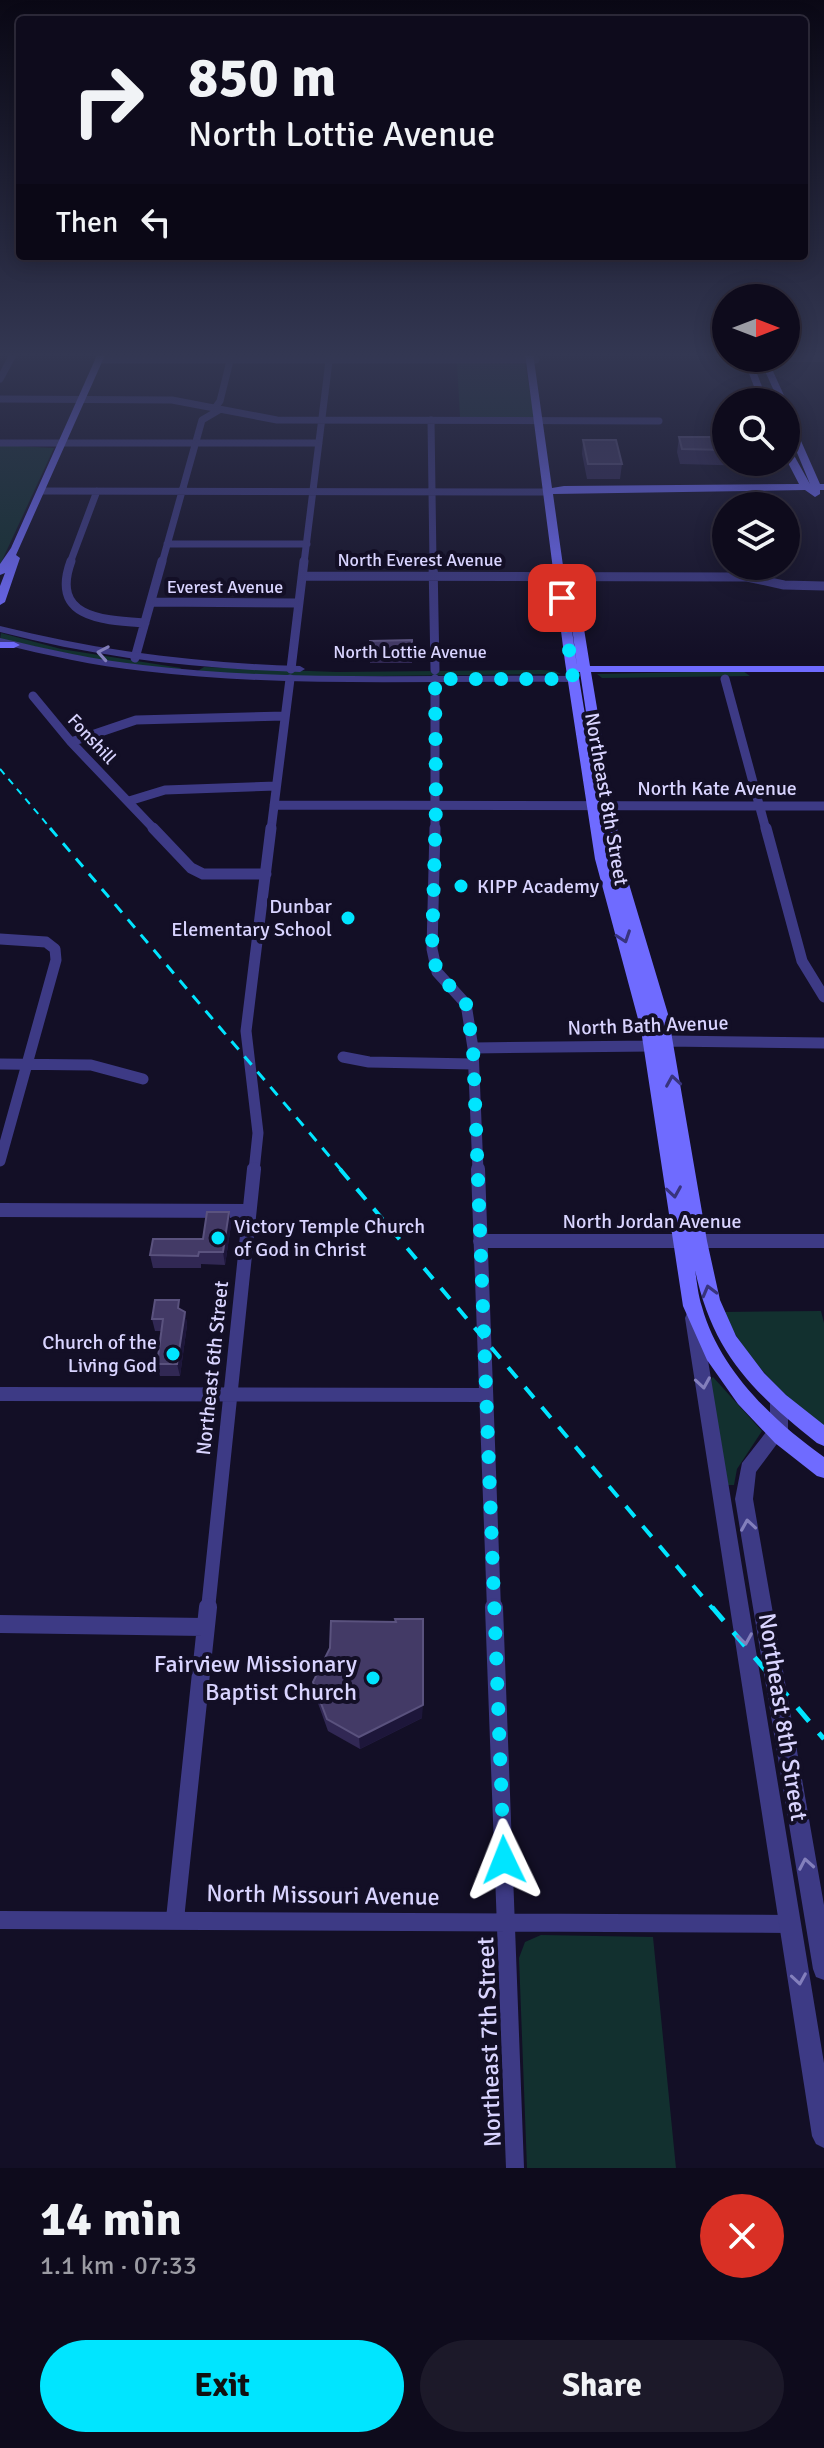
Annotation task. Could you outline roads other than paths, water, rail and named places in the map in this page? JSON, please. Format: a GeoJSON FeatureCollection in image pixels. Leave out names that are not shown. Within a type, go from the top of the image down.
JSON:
{"type":"FeatureCollection","features":[{"type":"Feature","properties":{"kind":"main road"},"geometry":{"type":"LineString","coordinates":[[0,572],[16,548],[57,454]]}},
{"type":"Feature","properties":{"kind":"main road","name":"Northeast 8th Street"},"geometry":{"type":"LineString","coordinates":[[548,454],[600,806],[621,887],[651,975],[690,1241]]}},
{"type":"Feature","properties":{"kind":"main road"},"geometry":{"type":"LineString","coordinates":[[802,454],[817,490]]}},
{"type":"Feature","properties":{"kind":"main road"},"geometry":{"type":"LineString","coordinates":[[800,468],[817,490]]}},
{"type":"Feature","properties":{"kind":"main road"},"geometry":{"type":"LineString","coordinates":[[554,492],[817,490]]}},
{"type":"Feature","properties":{"kind":"main road"},"geometry":{"type":"LineString","coordinates":[[0,602],[15,563],[16,548]]}},
{"type":"Feature","properties":{"kind":"main road"},"geometry":{"type":"LineString","coordinates":[[0,643],[14,645]]}},
{"type":"Feature","properties":{"kind":"main road","name":"North Lottie Avenue"},"geometry":{"type":"LineString","coordinates":[[580,674],[824,669]]}},
{"type":"Feature","properties":{"kind":"main road","name":"North Lottie Avenue"},"geometry":{"type":"LineString","coordinates":[[580,674],[824,680]]}},
{"type":"Feature","properties":{"kind":"main road"},"geometry":{"type":"LineString","coordinates":[[690,1241],[692,1306],[717,1360],[778,1433],[824,1469]]}},
{"type":"Feature","properties":{"kind":"main road"},"geometry":{"type":"LineString","coordinates":[[690,1241],[725,1332],[747,1367],[779,1401],[824,1437]]}},
{"type":"Feature","properties":{"kind":"street"},"geometry":{"type":"LineString","coordinates":[[135,658],[192,454]]}},
{"type":"Feature","properties":{"kind":"street","name":"Northeast 6th Street"},"geometry":{"type":"LineString","coordinates":[[175,1919],[258,1123],[246,1031],[318,454]]}},
{"type":"Feature","properties":{"kind":"street","name":"Northeast 7th Street"},"geometry":{"type":"LineString","coordinates":[[432,454],[436,805],[432,949],[437,972],[466,1004],[473,1056],[515,2168]]}},
{"type":"Feature","properties":{"kind":"street"},"geometry":{"type":"LineString","coordinates":[[42,491],[554,492]]}},
{"type":"Feature","properties":{"kind":"street"},"geometry":{"type":"LineString","coordinates":[[97,491],[64,580],[65,595],[73,606],[90,615],[145,623]]}},
{"type":"Feature","properties":{"kind":"street"},"geometry":{"type":"LineString","coordinates":[[167,544],[307,544]]}},
{"type":"Feature","properties":{"kind":"street","name":"North Everest Avenue"},"geometry":{"type":"LineString","coordinates":[[303,576],[747,577],[784,585],[824,586]]}},
{"type":"Feature","properties":{"kind":"street","name":"Everest Avenue"},"geometry":{"type":"LineString","coordinates":[[151,602],[299,603]]}},
{"type":"Feature","properties":{"kind":"street","name":"North Lottie Avenue"},"geometry":{"type":"LineString","coordinates":[[0,629],[68,647],[135,658],[290,674]]}},
{"type":"Feature","properties":{"kind":"street","name":"North Lottie Avenue"},"geometry":{"type":"LineString","coordinates":[[14,645],[147,671],[580,674]]}},
{"type":"Feature","properties":{"kind":"street"},"geometry":{"type":"LineString","coordinates":[[725,679],[802,961],[824,997]]}},
{"type":"Feature","properties":{"kind":"street","name":"Fonshill"},"geometry":{"type":"LineString","coordinates":[[33,696],[71,742],[191,868],[203,874],[266,874]]}},
{"type":"Feature","properties":{"kind":"street"},"geometry":{"type":"LineString","coordinates":[[71,742],[136,720],[285,716]]}},
{"type":"Feature","properties":{"kind":"street"},"geometry":{"type":"LineString","coordinates":[[129,801],[165,790],[276,786]]}},
{"type":"Feature","properties":{"kind":"street","name":"North Kate Avenue"},"geometry":{"type":"LineString","coordinates":[[274,805],[824,806]]}},
{"type":"Feature","properties":{"kind":"street"},"geometry":{"type":"LineString","coordinates":[[0,939],[46,942],[55,949],[56,960],[0,1161]]}},
{"type":"Feature","properties":{"kind":"street","name":"North Bath Avenue"},"geometry":{"type":"LineString","coordinates":[[343,1057],[369,1062],[659,1044],[824,1043]]}},
{"type":"Feature","properties":{"kind":"street"},"geometry":{"type":"LineString","coordinates":[[0,1064],[97,1064],[123,1069],[143,1079]]}},
{"type":"Feature","properties":{"kind":"street"},"geometry":{"type":"LineString","coordinates":[[0,1210],[249,1211]]}},
{"type":"Feature","properties":{"kind":"street","name":"North Jordan Avenue"},"geometry":{"type":"LineString","coordinates":[[480,1241],[824,1241]]}},
{"type":"Feature","properties":{"kind":"street","name":"Northeast 8th Street"},"geometry":{"type":"LineString","coordinates":[[692,1306],[824,2136]]}},
{"type":"Feature","properties":{"kind":"street"},"geometry":{"type":"LineString","coordinates":[[0,1394],[485,1395]]}},
{"type":"Feature","properties":{"kind":"street"},"geometry":{"type":"LineString","coordinates":[[778,1433],[779,1401]]}},
{"type":"Feature","properties":{"kind":"street","name":"Northeast 8th Street"},"geometry":{"type":"LineString","coordinates":[[778,1433],[748,1469],[744,1499],[824,1969]]}},
{"type":"Feature","properties":{"kind":"street"},"geometry":{"type":"LineString","coordinates":[[0,1624],[204,1627]]}},
{"type":"Feature","properties":{"kind":"street","name":"North Missouri Avenue"},"geometry":{"type":"LineString","coordinates":[[0,1920],[790,1924]]}},
{"type":"Feature","properties":{"kind":"railway"},"geometry":{"type":"LineString","coordinates":[[0,769],[52,830]]}},
{"type":"Feature","properties":{"kind":"railway"},"geometry":{"type":"LineString","coordinates":[[50,828],[342,1171]]}},
{"type":"Feature","properties":{"kind":"railway"},"geometry":{"type":"LineString","coordinates":[[340,1169],[713,1609]]}},
{"type":"Feature","properties":{"kind":"railway"},"geometry":{"type":"LineString","coordinates":[[712,1607],[824,1739]]}},
{"type":"Feature","properties":{"kind":"place","name":"KIPP Academy"},"geometry":{"type":"Point","coordinates":[461,886]}},
{"type":"Feature","properties":{"kind":"place","name":"Dunbar Elementary School"},"geometry":{"type":"Point","coordinates":[348,918]}},
{"type":"Feature","properties":{"kind":"place","name":"Victory Temple Church of God in Christ"},"geometry":{"type":"Point","coordinates":[218,1238]}},
{"type":"Feature","properties":{"kind":"place","name":"Church of the Living God"},"geometry":{"type":"Point","coordinates":[173,1354]}},
{"type":"Feature","properties":{"kind":"place","name":"Fairview Missionary Baptist Church"},"geometry":{"type":"Point","coordinates":[373,1678]}}]}
